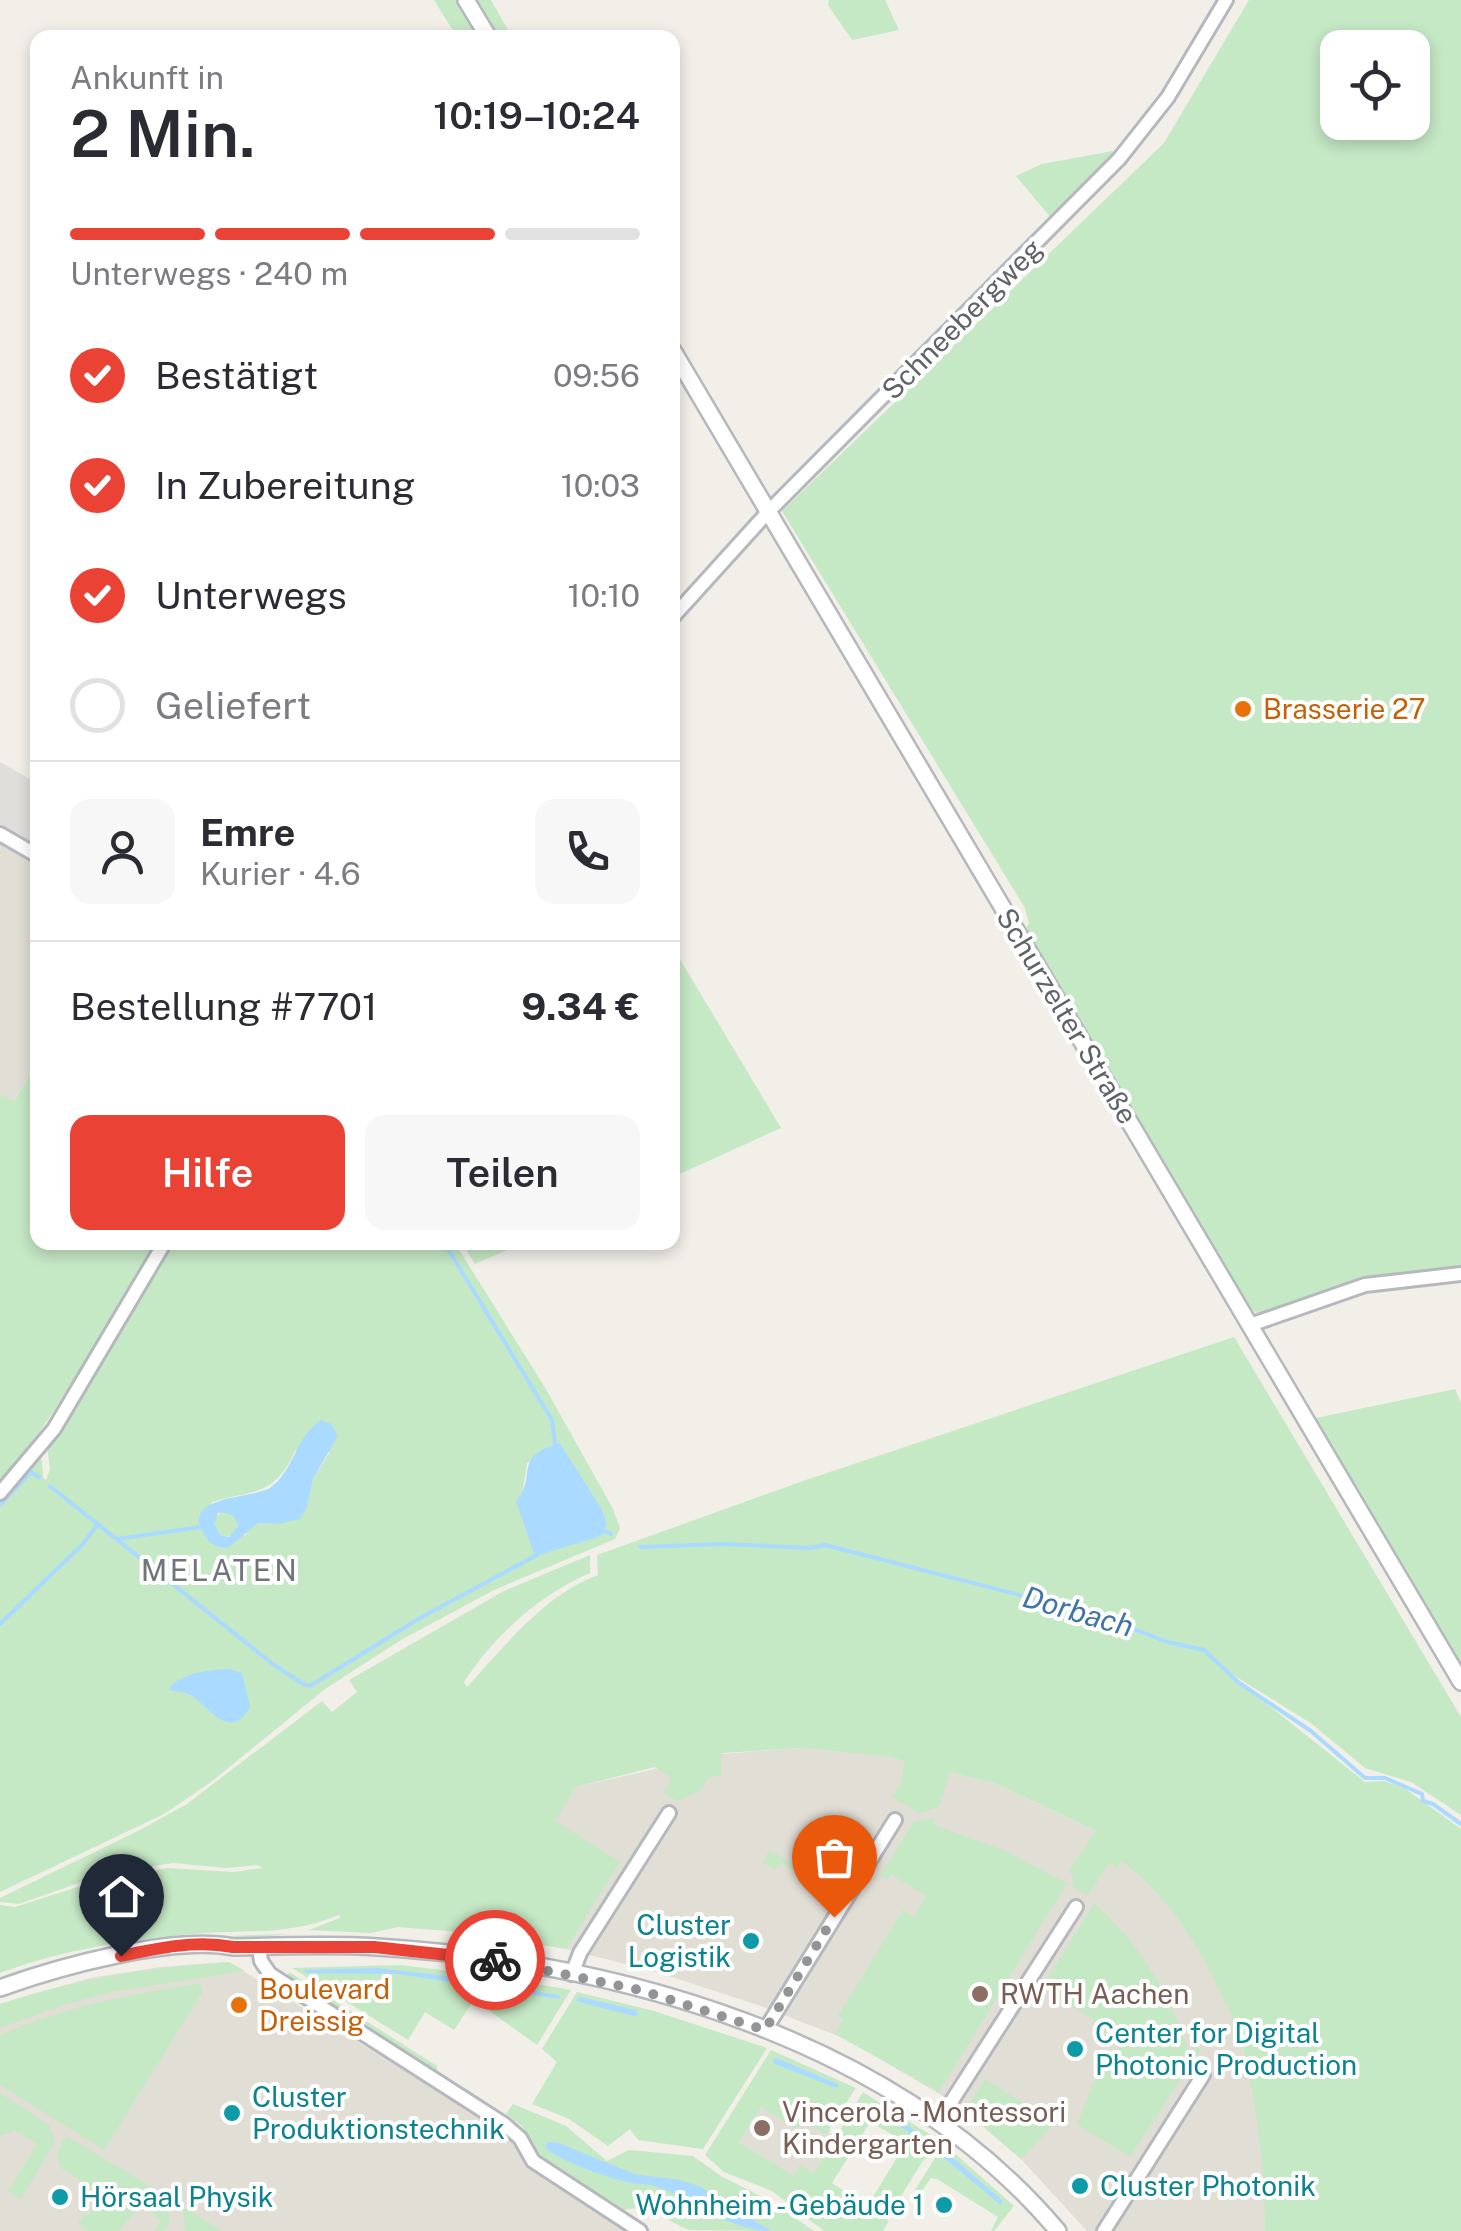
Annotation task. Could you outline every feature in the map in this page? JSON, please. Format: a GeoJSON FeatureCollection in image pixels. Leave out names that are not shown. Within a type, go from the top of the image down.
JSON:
{"type":"FeatureCollection","features":[{"type":"Feature","properties":{"kind":"street"},"geometry":{"type":"LineString","coordinates":[[466,0],[484,30]]}},
{"type":"Feature","properties":{"kind":"street","name":"Schneebergweg"},"geometry":{"type":"LineString","coordinates":[[680,609],[768,512],[1119,159],[1168,97],[1226,0]]}},
{"type":"Feature","properties":{"kind":"street","name":"Schurzelter Straße"},"geometry":{"type":"LineString","coordinates":[[680,363],[1461,1682]]}},
{"type":"Feature","properties":{"kind":"street"},"geometry":{"type":"LineString","coordinates":[[0,834],[30,851]]}},
{"type":"Feature","properties":{"kind":"street"},"geometry":{"type":"LineString","coordinates":[[0,1493],[54,1428],[160,1250]]}},
{"type":"Feature","properties":{"kind":"street"},"geometry":{"type":"LineString","coordinates":[[1250,1325],[1365,1286],[1461,1274]]}},
{"type":"Feature","properties":{"kind":"street"},"geometry":{"type":"LineString","coordinates":[[572,1974],[580,1953],[669,1813]]}},
{"type":"Feature","properties":{"kind":"street"},"geometry":{"type":"LineString","coordinates":[[765,2030],[895,1820]]}},
{"type":"Feature","properties":{"kind":"street"},"geometry":{"type":"LineString","coordinates":[[940,2121],[1076,1907]]}},
{"type":"Feature","properties":{"kind":"street"},"geometry":{"type":"LineString","coordinates":[[259,1946],[264,1968],[270,1974],[502,2122],[520,2138],[534,2161],[640,2231]]}},
{"type":"Feature","properties":{"kind":"street"},"geometry":{"type":"LineString","coordinates":[[0,1988],[121,1956],[196,1954],[259,1946],[408,1950],[504,1961],[572,1974],[694,2006],[765,2030],[868,2076],[940,2121],[998,2169],[1058,2231]]}},
{"type":"Feature","properties":{"kind":"street"},"geometry":{"type":"LineString","coordinates":[[1104,2231],[1202,2075]]}},
{"type":"Feature","properties":{"kind":"shaded area"},"geometry":{"type":"Polygon","coordinates":[[[0,762],[30,779],[30,842],[0,824],[0,762]]]}},
{"type":"Feature","properties":{"kind":"shaded area"},"geometry":{"type":"Polygon","coordinates":[[[0,842],[30,860],[30,1074],[13,1102],[0,1094],[0,842]]]}},
{"type":"Feature","properties":{"kind":"shaded area","name":"RWTH Aachen"},"geometry":{"type":"Polygon","coordinates":[[[802,1748],[891,1757],[994,1783],[1102,1834],[1184,1907],[1246,2016],[1277,2231],[1087,2231],[1021,2159],[958,2105],[848,2040],[761,2006],[653,1971],[566,1949],[473,1933],[576,1787],[721,1754],[802,1748]]]}},
{"type":"Feature","properties":{"kind":"shaded area"},"geometry":{"type":"Polygon","coordinates":[[[229,1962],[505,2133],[527,2162],[632,2231],[0,2231],[0,2004],[90,1978],[229,1962]]]}},
{"type":"Feature","properties":{"kind":"shaded area"},"geometry":{"type":"Polygon","coordinates":[[[761,2106],[831,2130],[829,2133],[836,2137],[814,2174],[793,2175],[739,2142],[761,2106]]]}},
{"type":"Feature","properties":{"kind":"green space"},"geometry":{"type":"Polygon","coordinates":[[[434,0],[459,0],[477,30],[453,30],[434,0]]]}},
{"type":"Feature","properties":{"kind":"green space"},"geometry":{"type":"Polygon","coordinates":[[[475,0],[491,0],[508,30],[491,30],[475,0]]]}},
{"type":"Feature","properties":{"kind":"green space"},"geometry":{"type":"Polygon","coordinates":[[[829,0],[885,0],[899,30],[852,40],[828,5],[829,0]]]}},
{"type":"Feature","properties":{"kind":"green space"},"geometry":{"type":"Polygon","coordinates":[[[1249,0],[1461,0],[1461,1270],[1256,1313],[1244,1302],[1023,933],[1029,923],[1025,908],[782,511],[1164,143],[1249,0]]]}},
{"type":"Feature","properties":{"kind":"green space"},"geometry":{"type":"Polygon","coordinates":[[[1116,152],[1052,219],[1016,176],[1042,164],[1116,152]]]}},
{"type":"Feature","properties":{"kind":"green space"},"geometry":{"type":"Polygon","coordinates":[[[680,959],[781,1128],[680,1174],[680,959]]]}},
{"type":"Feature","properties":{"kind":"green space"},"geometry":{"type":"Polygon","coordinates":[[[30,1075],[30,1250],[152,1250],[64,1395],[0,1481],[0,1094],[14,1101],[30,1075]]]}},
{"type":"Feature","properties":{"kind":"green space"},"geometry":{"type":"Polygon","coordinates":[[[168,1250],[459,1250],[547,1391],[620,1528],[615,1539],[494,1590],[401,1640],[325,1689],[211,1782],[164,1814],[0,1892],[0,1501],[37,1458],[42,1460],[46,1480],[50,1469],[47,1446],[168,1250]],[[560,1443],[527,1463],[522,1496],[517,1501],[600,1536],[607,1525],[603,1511],[560,1443]],[[295,1451],[271,1484],[212,1502],[200,1525],[208,1540],[246,1535],[251,1526],[278,1524],[307,1508],[313,1479],[330,1452],[295,1451]]]}},
{"type":"Feature","properties":{"kind":"green space"},"geometry":{"type":"Polygon","coordinates":[[[466,1250],[508,1250],[475,1264],[466,1250]]]}},
{"type":"Feature","properties":{"kind":"green space"},"geometry":{"type":"Polygon","coordinates":[[[1234,1337],[1461,1717],[1461,1815],[1411,1782],[1365,1768],[1312,1724],[1219,1666],[1365,1782],[1384,1781],[1404,1788],[1461,1829],[1461,2231],[1265,2231],[1258,2125],[1236,2020],[1201,1954],[1174,1914],[1122,1861],[1117,1868],[1109,1863],[1088,1896],[1072,1886],[1069,1870],[1096,1831],[994,1783],[950,1772],[939,1807],[919,1813],[892,1797],[901,1785],[905,1761],[891,1757],[802,1748],[722,1753],[721,1776],[709,1777],[700,1791],[677,1801],[664,1793],[672,1778],[655,1767],[576,1787],[555,1821],[620,1862],[566,1949],[473,1933],[398,1927],[371,1933],[309,1930],[340,1918],[339,1915],[288,1929],[178,1935],[100,1946],[0,1973],[0,1905],[15,1907],[84,1885],[167,1868],[234,1872],[262,1868],[173,1863],[96,1877],[19,1904],[0,1902],[0,1898],[187,1804],[322,1701],[332,1712],[357,1692],[349,1680],[504,1591],[590,1555],[590,1573],[553,1592],[520,1618],[476,1665],[464,1682],[467,1687],[543,1608],[598,1575],[597,1555],[803,1481],[1234,1337]]]}},
{"type":"Feature","properties":{"kind":"green space"},"geometry":{"type":"Polygon","coordinates":[[[1455,1389],[1461,1403],[1461,1664],[1311,1419],[1455,1389]]]}},
{"type":"Feature","properties":{"kind":"green space"},"geometry":{"type":"Polygon","coordinates":[[[226,1512],[238,1524],[226,1536],[214,1524],[226,1512]]]}},
{"type":"Feature","properties":{"kind":"green space"},"geometry":{"type":"Polygon","coordinates":[[[935,1818],[934,1825],[1001,1849],[1067,1883],[939,2092],[835,2034],[843,2020],[838,2016],[903,1910],[914,1917],[926,1896],[891,1874],[887,1880],[880,1876],[914,1821],[935,1818]]]}},
{"type":"Feature","properties":{"kind":"green space"},"geometry":{"type":"Polygon","coordinates":[[[651,1823],[654,1825],[576,1950],[572,1948],[651,1823]]]}},
{"type":"Feature","properties":{"kind":"green space"},"geometry":{"type":"Polygon","coordinates":[[[770,1850],[834,1890],[831,1894],[780,1862],[775,1870],[762,1862],[770,1850]]]}},
{"type":"Feature","properties":{"kind":"green space"},"geometry":{"type":"Polygon","coordinates":[[[1094,1903],[1151,1970],[1188,2050],[1201,2048],[1130,2157],[1077,2124],[1098,2072],[1121,2047],[1120,2037],[1042,1987],[1094,1903]]]}},
{"type":"Feature","properties":{"kind":"green space"},"geometry":{"type":"Polygon","coordinates":[[[292,1934],[122,1948],[64,1959],[0,1979],[66,1957],[130,1945],[292,1934]]]}},
{"type":"Feature","properties":{"kind":"green space"},"geometry":{"type":"Polygon","coordinates":[[[229,1962],[245,1971],[111,1992],[0,2028],[0,2004],[28,1995],[113,1975],[229,1962]]]}},
{"type":"Feature","properties":{"kind":"green space"},"geometry":{"type":"Polygon","coordinates":[[[400,1965],[571,1990],[537,2045],[474,2000],[454,2030],[425,2012],[408,2040],[292,1968],[400,1965]]]}},
{"type":"Feature","properties":{"kind":"green space"},"geometry":{"type":"Polygon","coordinates":[[[289,1972],[437,2066],[437,2072],[286,1978],[289,1972]]]}},
{"type":"Feature","properties":{"kind":"green space"},"geometry":{"type":"Polygon","coordinates":[[[202,1986],[202,1993],[104,2150],[0,2085],[0,2035],[97,2003],[202,1986]]]}},
{"type":"Feature","properties":{"kind":"green space"},"geometry":{"type":"Polygon","coordinates":[[[577,1992],[654,2011],[767,2048],[703,2149],[638,2140],[630,2129],[608,2146],[569,2119],[532,2104],[557,2062],[542,2049],[577,1992]]]}},
{"type":"Feature","properties":{"kind":"green space"},"geometry":{"type":"Polygon","coordinates":[[[771,2050],[856,2088],[826,2134],[801,2122],[797,2129],[761,2107],[739,2142],[793,2175],[800,2165],[814,2173],[863,2092],[940,2141],[930,2156],[870,2122],[832,2183],[889,2221],[883,2231],[824,2231],[772,2191],[724,2172],[705,2155],[771,2050]]]}},
{"type":"Feature","properties":{"kind":"green space"},"geometry":{"type":"Polygon","coordinates":[[[985,2079],[1055,2123],[1021,2159],[965,2111],[985,2079]]]}},
{"type":"Feature","properties":{"kind":"green space"},"geometry":{"type":"Polygon","coordinates":[[[1198,2092],[1201,2094],[1115,2231],[1110,2231],[1198,2092]]]}},
{"type":"Feature","properties":{"kind":"green space"},"geometry":{"type":"Polygon","coordinates":[[[0,2093],[49,2125],[55,2142],[21,2199],[8,2191],[37,2144],[16,2131],[0,2136],[0,2093]]]}},
{"type":"Feature","properties":{"kind":"green space"},"geometry":{"type":"Polygon","coordinates":[[[513,2104],[566,2126],[607,2161],[629,2150],[693,2156],[814,2231],[689,2230],[650,2211],[624,2210],[541,2156],[522,2126],[506,2114],[513,2104]]]}},
{"type":"Feature","properties":{"kind":"green space"},"geometry":{"type":"Polygon","coordinates":[[[68,2137],[171,2199],[175,2208],[146,2189],[109,2198],[61,2168],[57,2158],[68,2137]]]}},
{"type":"Feature","properties":{"kind":"green space"},"geometry":{"type":"Polygon","coordinates":[[[906,2143],[929,2158],[924,2159],[890,2214],[891,2219],[868,2205],[906,2143]]]}},
{"type":"Feature","properties":{"kind":"green space"},"geometry":{"type":"Polygon","coordinates":[[[944,2144],[1014,2206],[994,2231],[998,2217],[937,2179],[931,2178],[920,2194],[915,2190],[944,2144]]]}},
{"type":"Feature","properties":{"kind":"green space"},"geometry":{"type":"Polygon","coordinates":[[[142,2194],[168,2209],[170,2220],[164,2231],[155,2231],[161,2220],[153,2215],[156,2208],[144,2201],[119,2231],[89,2231],[78,2224],[84,2214],[88,2216],[97,2199],[122,2212],[142,2194]]]}},
{"type":"Feature","properties":{"kind":"green space"},"geometry":{"type":"Polygon","coordinates":[[[183,2209],[189,2210],[222,2231],[185,2231],[183,2209]]]}},
{"type":"Feature","properties":{"kind":"water"},"geometry":{"type":"Polygon","coordinates":[[[321,1420],[331,1424],[338,1436],[313,1479],[307,1508],[300,1519],[258,1523],[228,1548],[209,1541],[199,1525],[200,1514],[207,1506],[270,1488],[284,1473],[312,1427],[321,1420]],[[218,1513],[214,1524],[220,1535],[229,1537],[237,1522],[218,1513]]]}},
{"type":"Feature","properties":{"kind":"water"},"geometry":{"type":"Polygon","coordinates":[[[560,1443],[603,1511],[607,1525],[601,1536],[535,1556],[516,1501],[526,1483],[530,1461],[560,1443]]]}},
{"type":"Feature","properties":{"kind":"water"},"geometry":{"type":"Polygon","coordinates":[[[229,1669],[242,1673],[250,1707],[235,1722],[221,1719],[189,1694],[169,1690],[187,1676],[229,1669]]]}},
{"type":"Feature","properties":{"kind":"water"},"geometry":{"type":"Polygon","coordinates":[[[377,1968],[481,1980],[561,1996],[559,1999],[399,1974],[303,1970],[377,1968]]]}},
{"type":"Feature","properties":{"kind":"water"},"geometry":{"type":"Polygon","coordinates":[[[580,1997],[636,2010],[638,2015],[579,2002],[576,2000],[580,1997]]]}},
{"type":"Feature","properties":{"kind":"water"},"geometry":{"type":"Polygon","coordinates":[[[776,2058],[838,2084],[839,2086],[775,2064],[776,2058]]]}},
{"type":"Feature","properties":{"kind":"water"},"geometry":{"type":"Polygon","coordinates":[[[877,2104],[931,2142],[930,2146],[873,2108],[877,2104]]]}},
{"type":"Feature","properties":{"kind":"water"},"geometry":{"type":"Polygon","coordinates":[[[548,2142],[634,2174],[699,2186],[771,2231],[741,2226],[655,2186],[586,2169],[552,2152],[545,2147],[548,2142]]]}},
{"type":"Feature","properties":{"kind":"water"},"geometry":{"type":"Polygon","coordinates":[[[946,2152],[1003,2201],[1001,2205],[943,2157],[946,2152]]]}},
{"type":"Feature","properties":{"kind":"waterway"},"geometry":{"type":"LineString","coordinates":[[449,1250],[552,1420],[555,1444]]}},
{"type":"Feature","properties":{"kind":"waterway","name":"Dorbach"},"geometry":{"type":"LineString","coordinates":[[0,1505],[31,1472],[39,1477]]}},
{"type":"Feature","properties":{"kind":"waterway","name":"Dorbach"},"geometry":{"type":"LineString","coordinates":[[50,1486],[274,1665],[310,1686],[420,1618],[537,1555]]}},
{"type":"Feature","properties":{"kind":"waterway"},"geometry":{"type":"LineString","coordinates":[[0,1624],[83,1544],[98,1524]]}},
{"type":"Feature","properties":{"kind":"waterway"},"geometry":{"type":"LineString","coordinates":[[117,1539],[201,1527]]}},
{"type":"Feature","properties":{"kind":"waterway","name":"Dorbach"},"geometry":{"type":"LineString","coordinates":[[599,1529],[611,1534]]}},
{"type":"Feature","properties":{"kind":"waterway","name":"Dorbach"},"geometry":{"type":"LineString","coordinates":[[640,1547],[825,1545],[1098,1615],[1167,1642],[1204,1650],[1238,1682],[1311,1731],[1365,1778],[1385,1778],[1422,1794],[1423,1801],[1461,1824]]}},
{"type":"Feature","properties":{"kind":"way so far"},"geometry":{"type":"LineString","coordinates":[[495,1960],[640,1990],[765,2030],[834,1917]]}},
{"type":"Feature","properties":{"kind":"place","name":"Brasserie 27"},"geometry":{"type":"Point","coordinates":[1243,709]}},
{"type":"Feature","properties":{"kind":"place","name":"Cluster Logistik"},"geometry":{"type":"Point","coordinates":[751,1941]}},
{"type":"Feature","properties":{"kind":"place","name":"RWTH Aachen"},"geometry":{"type":"Point","coordinates":[980,1994]}},
{"type":"Feature","properties":{"kind":"place","name":"Boulevard Dreissig"},"geometry":{"type":"Point","coordinates":[239,2005]}},
{"type":"Feature","properties":{"kind":"place","name":"Center for Digital Photonic Production"},"geometry":{"type":"Point","coordinates":[1075,2049]}},
{"type":"Feature","properties":{"kind":"place","name":"Cluster Produktionstechnik"},"geometry":{"type":"Point","coordinates":[232,2113]}},
{"type":"Feature","properties":{"kind":"place","name":"Vincerola - Montessori Kindergarten"},"geometry":{"type":"Point","coordinates":[762,2128]}},
{"type":"Feature","properties":{"kind":"place","name":"Cluster Photonik"},"geometry":{"type":"Point","coordinates":[1080,2186]}},
{"type":"Feature","properties":{"kind":"place","name":"Hörsaal Physik"},"geometry":{"type":"Point","coordinates":[60,2197]}},
{"type":"Feature","properties":{"kind":"place","name":"Wohnheim - Gebäude 1"},"geometry":{"type":"Point","coordinates":[944,2205]}},
{"type":"Feature","properties":{"kind":"district","name":"MELATEN"},"geometry":{"type":"Point","coordinates":[220,1571]}},
{"type":"Feature","properties":{"kind":"route"},"geometry":{"type":"LineString","coordinates":[[121,1956],[211,1943],[233,1947],[374,1947],[495,1960]]}}]}
